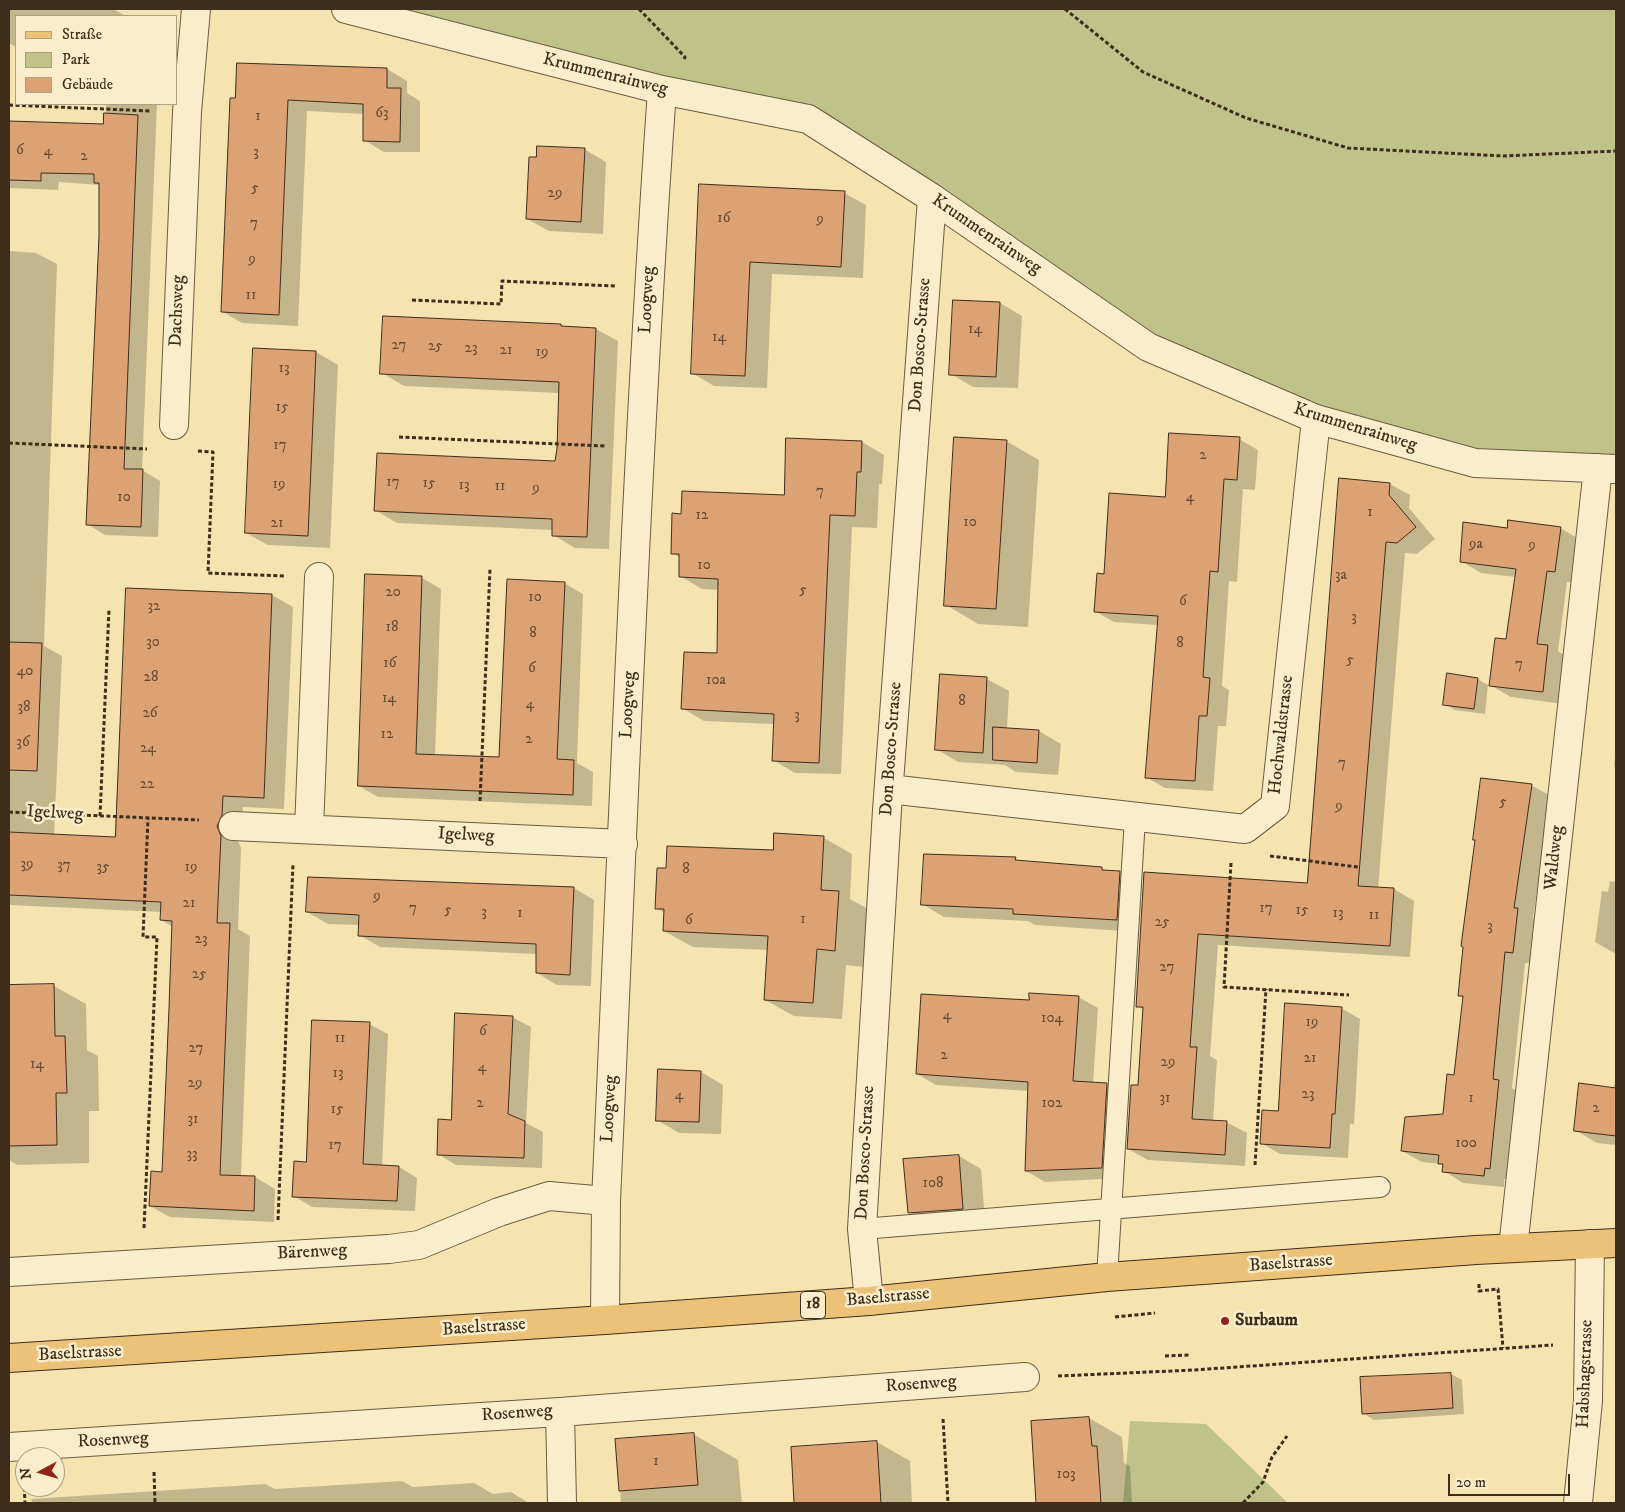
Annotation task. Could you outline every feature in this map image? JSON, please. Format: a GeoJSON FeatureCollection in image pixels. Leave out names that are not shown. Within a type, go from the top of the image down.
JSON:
{"type":"FeatureCollection","features":[{"type":"Feature","properties":{"kind":"main road","name":"Baselstrasse"},"geometry":{"type":"LineString","coordinates":[[9,1358],[605,1320],[869,1301],[1107,1278],[1476,1250],[1616,1243]]}},
{"type":"Feature","properties":{"kind":"street","name":"Dachsweg"},"geometry":{"type":"LineString","coordinates":[[173,438],[187,112],[196,9]]}},
{"type":"Feature","properties":{"kind":"street","name":"Krummenrainweg"},"geometry":{"type":"LineString","coordinates":[[346,9],[662,90],[808,119],[932,198],[1148,347],[1316,419],[1475,463],[1607,469]]}},
{"type":"Feature","properties":{"kind":"street","name":"Loogweg"},"geometry":{"type":"LineString","coordinates":[[605,1320],[606,1201],[640,447],[648,287],[662,90]]}},
{"type":"Feature","properties":{"kind":"street","name":"Don Bosco-Strasse"},"geometry":{"type":"LineString","coordinates":[[869,1301],[862,1229],[889,789],[932,198]]}},
{"type":"Feature","properties":{"kind":"street","name":"Hochwaldstrasse"},"geometry":{"type":"LineString","coordinates":[[889,789],[1245,829],[1275,806],[1316,419]]}},
{"type":"Feature","properties":{"kind":"street","name":"Waldweg"},"geometry":{"type":"LineString","coordinates":[[1513,1248],[1607,469]]}},
{"type":"Feature","properties":{"kind":"street"},"geometry":{"type":"LineString","coordinates":[[302,829],[319,577]]}},
{"type":"Feature","properties":{"kind":"street","name":"Igelweg"},"geometry":{"type":"LineString","coordinates":[[233,826],[623,844]]}},
{"type":"Feature","properties":{"kind":"street","name":"Bärenweg"},"geometry":{"type":"LineString","coordinates":[[9,1272],[420,1245],[499,1212],[549,1196],[606,1201]]}},
{"type":"Feature","properties":{"kind":"street","name":"Habshagstrasse"},"geometry":{"type":"LineString","coordinates":[[1578,1503],[1588,1401],[1590,1244]]}},
{"type":"Feature","properties":{"kind":"street","name":"Rosenweg"},"geometry":{"type":"LineString","coordinates":[[9,1447],[560,1412],[1025,1377]]}},
{"type":"Feature","properties":{"kind":"street"},"geometry":{"type":"LineString","coordinates":[[560,1412],[562,1503]]}},
{"type":"Feature","properties":{"kind":"lane"},"geometry":{"type":"LineString","coordinates":[[1107,1278],[1135,818]]}},
{"type":"Feature","properties":{"kind":"lane"},"geometry":{"type":"LineString","coordinates":[[862,1229],[1380,1187]]}},
{"type":"Feature","properties":{"kind":"path"},"geometry":{"type":"LineString","coordinates":[[639,9],[685,57],[662,90]]}},
{"type":"Feature","properties":{"kind":"path"},"geometry":{"type":"LineString","coordinates":[[1066,9],[1142,72],[1246,118],[1348,148],[1503,156],[1616,151]]}},
{"type":"Feature","properties":{"kind":"path"},"geometry":{"type":"LineString","coordinates":[[9,105],[187,112]]}},
{"type":"Feature","properties":{"kind":"path"},"geometry":{"type":"LineString","coordinates":[[412,300],[501,304],[502,281],[648,287]]}},
{"type":"Feature","properties":{"kind":"path"},"geometry":{"type":"LineString","coordinates":[[399,437],[640,447]]}},
{"type":"Feature","properties":{"kind":"path"},"geometry":{"type":"LineString","coordinates":[[9,443],[173,438],[213,452],[208,573],[319,577]]}},
{"type":"Feature","properties":{"kind":"path"},"geometry":{"type":"LineString","coordinates":[[479,837],[490,569]]}},
{"type":"Feature","properties":{"kind":"path"},"geometry":{"type":"LineString","coordinates":[[100,816],[108,609]]}},
{"type":"Feature","properties":{"kind":"path","name":"Igelweg"},"geometry":{"type":"LineString","coordinates":[[9,812],[230,822],[233,826]]}},
{"type":"Feature","properties":{"kind":"path"},"geometry":{"type":"LineString","coordinates":[[143,1264],[157,938],[143,937],[148,818]]}},
{"type":"Feature","properties":{"kind":"path"},"geometry":{"type":"LineString","coordinates":[[1233,828],[1224,987],[1349,995]]}},
{"type":"Feature","properties":{"kind":"path"},"geometry":{"type":"LineString","coordinates":[[277,1255],[302,829]]}},
{"type":"Feature","properties":{"kind":"path"},"geometry":{"type":"LineString","coordinates":[[1261,855],[1358,867]]}},
{"type":"Feature","properties":{"kind":"path"},"geometry":{"type":"LineString","coordinates":[[1255,1198],[1254,1185],[1266,990]]}},
{"type":"Feature","properties":{"kind":"path"},"geometry":{"type":"LineString","coordinates":[[1025,1377],[1194,1370],[1503,1348],[1498,1289],[1479,1291],[1476,1250]]}},
{"type":"Feature","properties":{"kind":"path"},"geometry":{"type":"LineString","coordinates":[[1115,1317],[1155,1313]]}},
{"type":"Feature","properties":{"kind":"path"},"geometry":{"type":"LineString","coordinates":[[1495,1333],[1501,1332]]}},
{"type":"Feature","properties":{"kind":"path"},"geometry":{"type":"LineString","coordinates":[[1165,1356],[1191,1355]]}},
{"type":"Feature","properties":{"kind":"path"},"geometry":{"type":"LineString","coordinates":[[941,1384],[948,1503]]}},
{"type":"Feature","properties":{"kind":"path"},"geometry":{"type":"LineString","coordinates":[[1243,1503],[1263,1482],[1272,1457],[1287,1436]]}},
{"type":"Feature","properties":{"kind":"green space"},"geometry":{"type":"Polygon","coordinates":[[[346,9],[1616,9],[1616,469],[1475,463],[1148,347],[808,119],[346,9]]]}},
{"type":"Feature","properties":{"kind":"green space"},"geometry":{"type":"Polygon","coordinates":[[[1130,1421],[1206,1424],[1288,1503],[1123,1503],[1130,1421]]]}},
{"type":"Feature","properties":{"kind":"building"},"geometry":{"type":"Polygon","coordinates":[[[237,63],[387,68],[387,88],[401,88],[400,142],[363,141],[363,104],[288,100],[279,315],[221,312],[230,98],[235,98],[237,63]]]}},
{"type":"Feature","properties":{"kind":"building"},"geometry":{"type":"Polygon","coordinates":[[[104,113],[138,115],[124,469],[143,469],[141,527],[86,525],[99,236],[99,183],[94,183],[94,174],[41,173],[41,181],[9,180],[9,121],[103,124],[104,113]]]}},
{"type":"Feature","properties":{"kind":"building"},"geometry":{"type":"Polygon","coordinates":[[[537,146],[585,148],[581,222],[526,219],[529,157],[536,157],[537,146]]]}},
{"type":"Feature","properties":{"kind":"building"},"geometry":{"type":"Polygon","coordinates":[[[699,184],[845,191],[841,267],[750,262],[745,376],[691,374],[699,184]]]}},
{"type":"Feature","properties":{"kind":"building"},"geometry":{"type":"Polygon","coordinates":[[[953,300],[1000,302],[996,377],[949,375],[953,300]]]}},
{"type":"Feature","properties":{"kind":"building"},"geometry":{"type":"Polygon","coordinates":[[[383,316],[561,324],[561,326],[596,328],[587,537],[552,536],[552,519],[374,511],[377,453],[555,461],[557,448],[559,382],[380,374],[383,316]]]}},
{"type":"Feature","properties":{"kind":"building"},"geometry":{"type":"Polygon","coordinates":[[[253,348],[316,351],[308,536],[245,533],[253,348]]]}},
{"type":"Feature","properties":{"kind":"building"},"geometry":{"type":"Polygon","coordinates":[[[1169,433],[1240,437],[1237,480],[1224,479],[1218,572],[1210,571],[1203,677],[1210,678],[1207,716],[1199,716],[1195,781],[1145,778],[1158,616],[1094,612],[1097,573],[1104,574],[1109,493],[1165,497],[1169,433]]]}},
{"type":"Feature","properties":{"kind":"building"},"geometry":{"type":"Polygon","coordinates":[[[954,437],[1007,440],[996,609],[944,606],[954,437]]]}},
{"type":"Feature","properties":{"kind":"building"},"geometry":{"type":"Polygon","coordinates":[[[786,438],[862,441],[861,472],[857,472],[855,516],[830,515],[819,763],[772,761],[774,714],[681,709],[684,652],[717,653],[718,579],[679,577],[679,554],[671,554],[672,513],[681,514],[682,491],[784,495],[786,438]]]}},
{"type":"Feature","properties":{"kind":"building"},"geometry":{"type":"Polygon","coordinates":[[[1339,478],[1390,483],[1389,495],[1416,527],[1397,543],[1386,542],[1358,886],[1394,888],[1390,946],[1198,934],[1190,1047],[1197,1047],[1192,1119],[1227,1121],[1225,1155],[1127,1149],[1131,1085],[1138,1085],[1143,1007],[1136,1007],[1144,872],[1307,883],[1339,478]]]}},
{"type":"Feature","properties":{"kind":"building"},"geometry":{"type":"Polygon","coordinates":[[[1508,520],[1561,527],[1555,572],[1547,571],[1537,644],[1548,645],[1543,692],[1489,686],[1495,638],[1506,639],[1516,569],[1460,562],[1463,522],[1507,528],[1508,520]]]}},
{"type":"Feature","properties":{"kind":"building"},"geometry":{"type":"Polygon","coordinates":[[[365,574],[422,576],[416,754],[499,757],[507,579],[565,582],[557,759],[574,760],[573,795],[358,786],[365,574]]]}},
{"type":"Feature","properties":{"kind":"building"},"geometry":{"type":"Polygon","coordinates":[[[126,588],[272,594],[264,798],[223,796],[222,815],[217,826],[221,836],[217,923],[230,923],[220,1175],[255,1176],[254,1211],[149,1206],[151,1171],[162,1172],[169,1008],[172,921],[160,920],[161,902],[9,895],[9,832],[115,837],[126,588]]]}},
{"type":"Feature","properties":{"kind":"building"},"geometry":{"type":"Polygon","coordinates":[[[9,642],[42,643],[37,771],[9,770],[9,642]]]}},
{"type":"Feature","properties":{"kind":"building"},"geometry":{"type":"Polygon","coordinates":[[[1447,673],[1478,678],[1474,709],[1443,705],[1447,673]]]}},
{"type":"Feature","properties":{"kind":"building"},"geometry":{"type":"Polygon","coordinates":[[[940,674],[987,677],[983,753],[935,750],[940,674]]]}},
{"type":"Feature","properties":{"kind":"building"},"geometry":{"type":"Polygon","coordinates":[[[993,727],[1039,730],[1037,763],[993,760],[993,727]]]}},
{"type":"Feature","properties":{"kind":"building"},"geometry":{"type":"Polygon","coordinates":[[[1481,778],[1532,784],[1514,908],[1518,908],[1513,953],[1505,952],[1493,1079],[1499,1080],[1490,1169],[1485,1168],[1484,1176],[1442,1172],[1443,1164],[1438,1164],[1439,1155],[1401,1151],[1405,1117],[1443,1114],[1447,1074],[1454,1075],[1463,996],[1458,996],[1463,947],[1461,946],[1481,778]]]}},
{"type":"Feature","properties":{"kind":"building"},"geometry":{"type":"Polygon","coordinates":[[[774,833],[824,836],[821,890],[839,891],[835,951],[817,949],[813,1003],[764,1000],[768,936],[663,931],[664,909],[655,909],[657,868],[666,868],[667,846],[773,850],[774,833]]]}},
{"type":"Feature","properties":{"kind":"building"},"geometry":{"type":"Polygon","coordinates":[[[924,854],[1016,857],[1015,860],[1102,867],[1102,870],[1120,871],[1117,920],[1013,914],[1013,909],[921,905],[924,854]]]}},
{"type":"Feature","properties":{"kind":"building"},"geometry":{"type":"Polygon","coordinates":[[[308,877],[574,887],[570,975],[536,973],[536,944],[358,936],[359,915],[306,912],[308,877]]]}},
{"type":"Feature","properties":{"kind":"building"},"geometry":{"type":"Polygon","coordinates":[[[54,984],[55,1036],[65,1036],[67,1093],[56,1093],[57,1145],[9,1146],[9,985],[54,984]]]}},
{"type":"Feature","properties":{"kind":"building"},"geometry":{"type":"Polygon","coordinates":[[[1029,993],[1079,996],[1073,1081],[1107,1083],[1102,1168],[1025,1171],[1028,1082],[916,1074],[921,994],[1029,1000],[1029,993]]]}},
{"type":"Feature","properties":{"kind":"building"},"geometry":{"type":"Polygon","coordinates":[[[1285,1003],[1342,1007],[1335,1114],[1332,1114],[1330,1148],[1260,1144],[1262,1110],[1278,1111],[1285,1003]]]}},
{"type":"Feature","properties":{"kind":"building"},"geometry":{"type":"Polygon","coordinates":[[[455,1013],[513,1016],[508,1114],[525,1121],[524,1158],[437,1155],[438,1119],[451,1120],[455,1013]]]}},
{"type":"Feature","properties":{"kind":"building"},"geometry":{"type":"Polygon","coordinates":[[[312,1020],[370,1022],[363,1164],[399,1166],[397,1201],[292,1197],[294,1161],[306,1162],[312,1020]]]}},
{"type":"Feature","properties":{"kind":"building"},"geometry":{"type":"Polygon","coordinates":[[[658,1069],[701,1071],[699,1122],[656,1121],[658,1069]]]}},
{"type":"Feature","properties":{"kind":"building"},"geometry":{"type":"Polygon","coordinates":[[[1579,1083],[1616,1088],[1616,1136],[1574,1131],[1579,1083]]]}},
{"type":"Feature","properties":{"kind":"building"},"geometry":{"type":"Polygon","coordinates":[[[959,1155],[963,1209],[908,1213],[903,1159],[959,1155]]]}},
{"type":"Feature","properties":{"kind":"building"},"geometry":{"type":"Polygon","coordinates":[[[1451,1373],[1453,1408],[1362,1414],[1360,1377],[1451,1373]]]}},
{"type":"Feature","properties":{"kind":"building"},"geometry":{"type":"Polygon","coordinates":[[[1089,1417],[1092,1446],[1097,1446],[1101,1503],[1036,1503],[1031,1421],[1089,1417]]]}},
{"type":"Feature","properties":{"kind":"building"},"geometry":{"type":"Polygon","coordinates":[[[694,1433],[698,1485],[619,1491],[615,1439],[694,1433]]]}},
{"type":"Feature","properties":{"kind":"building"},"geometry":{"type":"Polygon","coordinates":[[[877,1441],[881,1503],[794,1503],[791,1447],[877,1441]]]}},
{"type":"Feature","properties":{"kind":"place","name":"Surbaum"},"geometry":{"type":"Point","coordinates":[1225,1321]}}]}
